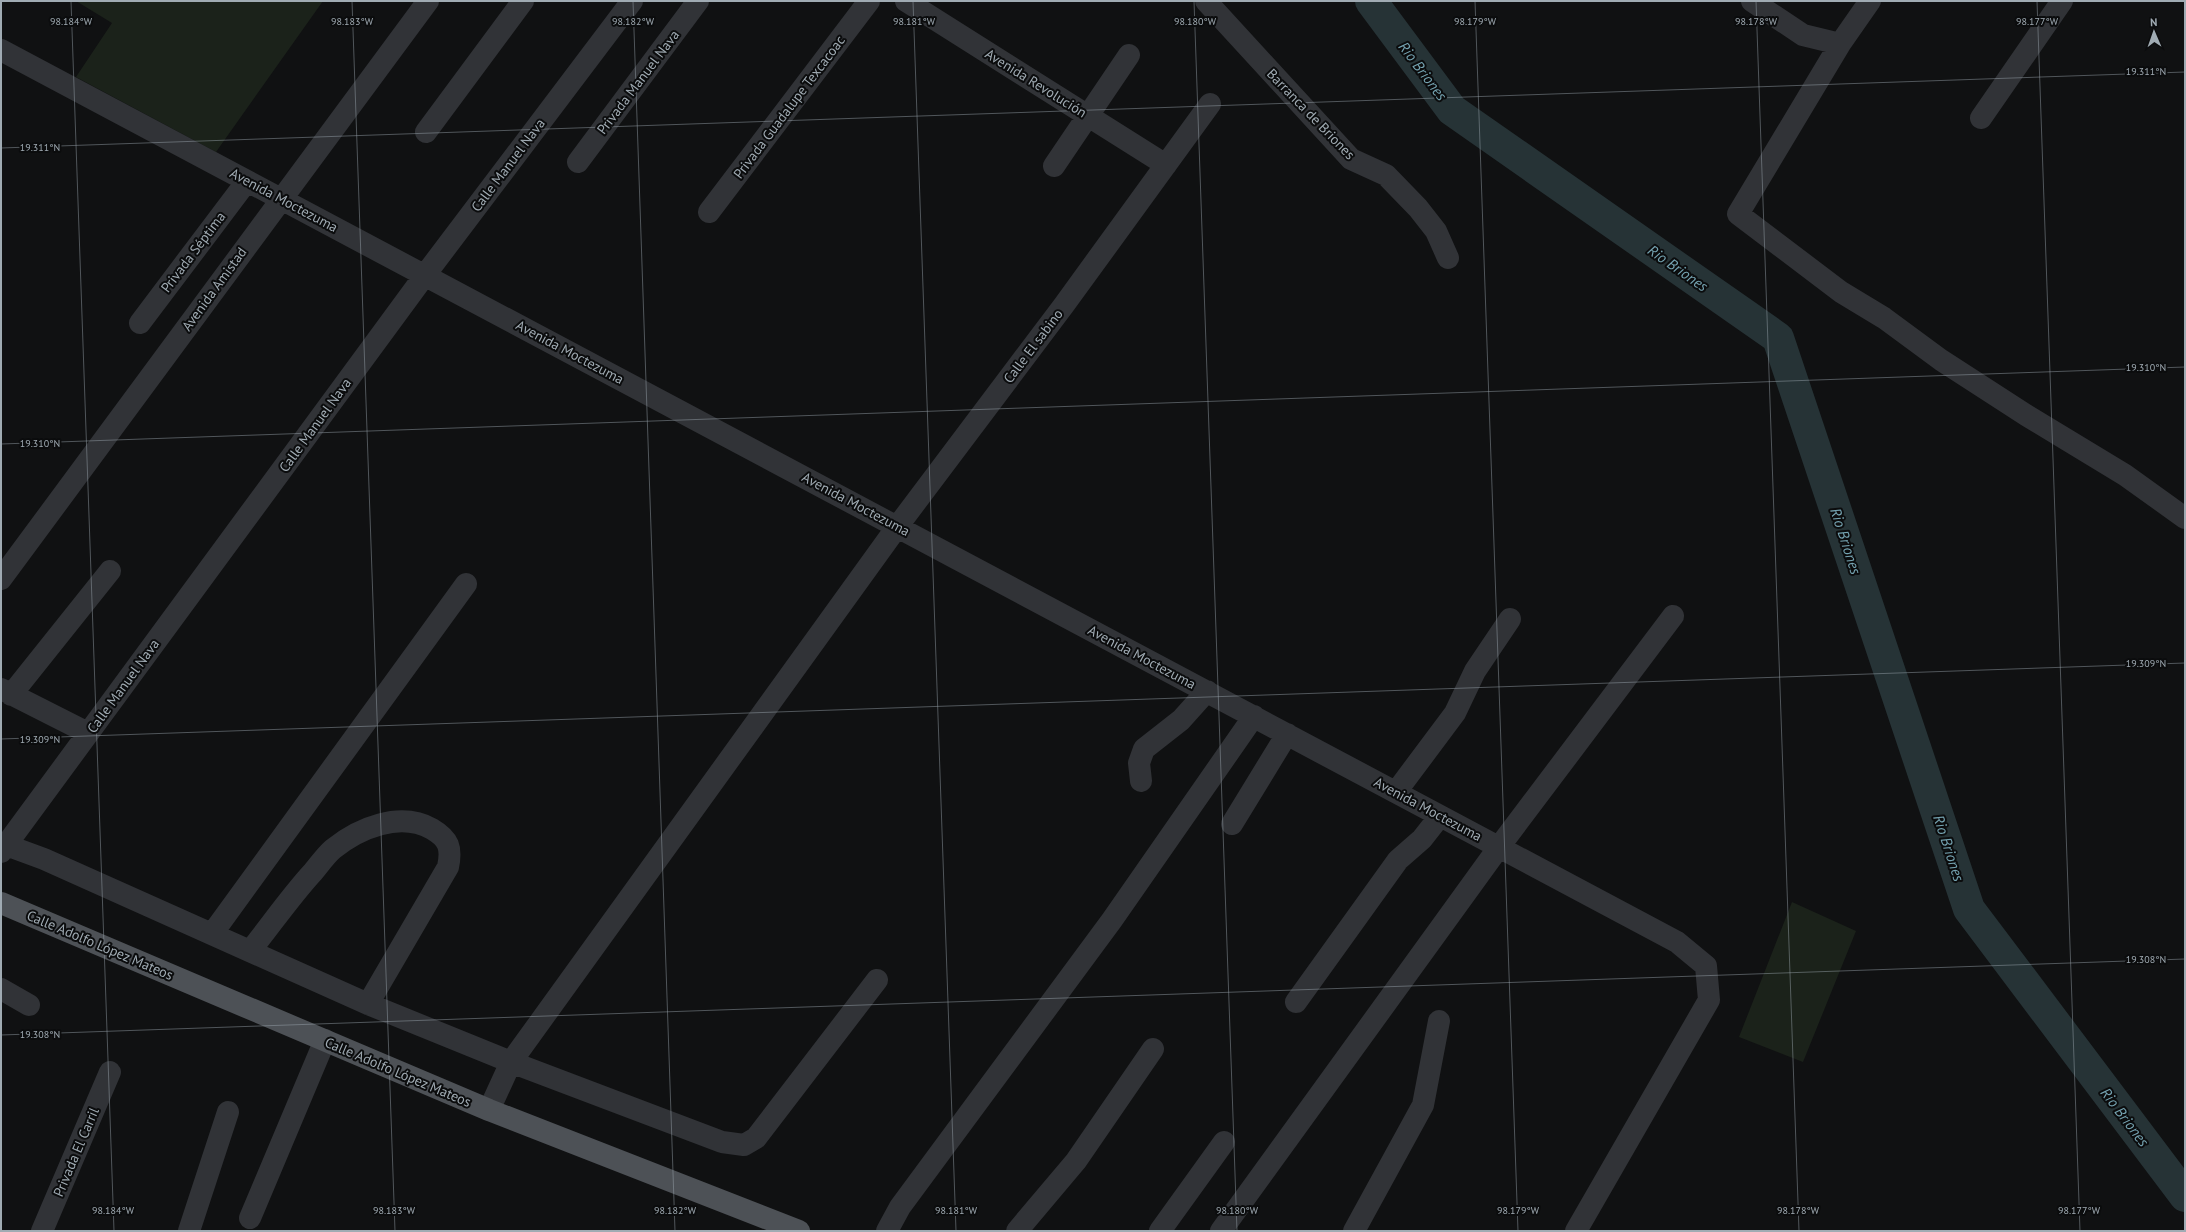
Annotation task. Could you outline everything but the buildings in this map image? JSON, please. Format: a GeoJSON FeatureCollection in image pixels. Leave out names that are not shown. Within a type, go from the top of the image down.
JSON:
{"type":"FeatureCollection","features":[{"type":"Feature","properties":{"kind":"main road","name":"Calle Adolfo López Mateos"},"geometry":{"type":"LineString","coordinates":[[1,903],[489,1110],[800,1231]]}},
{"type":"Feature","properties":{"kind":"street","name":"Avenida Amistad"},"geometry":{"type":"LineString","coordinates":[[1,579],[280,198],[428,1]]}},
{"type":"Feature","properties":{"kind":"street"},"geometry":{"type":"LineString","coordinates":[[426,132],[523,1]]}},
{"type":"Feature","properties":{"kind":"street","name":"Calle Manuel Nava"},"geometry":{"type":"LineString","coordinates":[[4,848],[425,275],[632,1]]}},
{"type":"Feature","properties":{"kind":"street","name":"Privada Manuel Nava"},"geometry":{"type":"LineString","coordinates":[[578,162],[698,1]]}},
{"type":"Feature","properties":{"kind":"street","name":"Privada Guadalupe Texcacoac"},"geometry":{"type":"LineString","coordinates":[[709,212],[869,1]]}},
{"type":"Feature","properties":{"kind":"street","name":"Avenida Revolución"},"geometry":{"type":"LineString","coordinates":[[906,1],[1166,165]]}},
{"type":"Feature","properties":{"kind":"street","name":"Barranca de Briones"},"geometry":{"type":"LineString","coordinates":[[1206,1],[1351,159],[1386,175],[1418,208],[1436,231],[1448,258]]}},
{"type":"Feature","properties":{"kind":"street"},"geometry":{"type":"LineString","coordinates":[[1752,1],[1803,35],[1840,44]]}},
{"type":"Feature","properties":{"kind":"street"},"geometry":{"type":"LineString","coordinates":[[1870,1],[1840,44],[1738,214],[1841,292],[1884,318],[1941,360],[2125,475],[2185,518]]}},
{"type":"Feature","properties":{"kind":"street"},"geometry":{"type":"LineString","coordinates":[[1981,118],[2062,1]]}},
{"type":"Feature","properties":{"kind":"street","name":"Avenida Moctezuma"},"geometry":{"type":"LineString","coordinates":[[1,50],[1677,942],[1706,966],[1709,1000],[1576,1231]]}},
{"type":"Feature","properties":{"kind":"street"},"geometry":{"type":"LineString","coordinates":[[1054,166],[1129,55]]}},
{"type":"Feature","properties":{"kind":"street","name":"Calle El sabino"},"geometry":{"type":"LineString","coordinates":[[489,1110],[511,1062],[897,526],[1210,104]]}},
{"type":"Feature","properties":{"kind":"street","name":"Privada Séptima"},"geometry":{"type":"LineString","coordinates":[[140,323],[247,181]]}},
{"type":"Feature","properties":{"kind":"street"},"geometry":{"type":"LineString","coordinates":[[88,733],[6,692],[110,571]]}},
{"type":"Feature","properties":{"kind":"street"},"geometry":{"type":"LineString","coordinates":[[212,934],[466,584]]}},
{"type":"Feature","properties":{"kind":"street"},"geometry":{"type":"LineString","coordinates":[[1221,1231],[1499,847],[1673,616]]}},
{"type":"Feature","properties":{"kind":"street"},"geometry":{"type":"LineString","coordinates":[[1396,792],[1455,714],[1475,670],[1510,619]]}},
{"type":"Feature","properties":{"kind":"street"},"geometry":{"type":"LineString","coordinates":[[1141,781],[1139,763],[1144,750],[1181,720],[1207,691]]}},
{"type":"Feature","properties":{"kind":"street"},"geometry":{"type":"LineString","coordinates":[[887,1231],[900,1207],[1112,920],[1254,716]]}},
{"type":"Feature","properties":{"kind":"street"},"geometry":{"type":"LineString","coordinates":[[1232,824],[1287,734]]}},
{"type":"Feature","properties":{"kind":"street"},"geometry":{"type":"LineString","coordinates":[[1296,1002],[1398,860],[1422,839],[1440,816]]}},
{"type":"Feature","properties":{"kind":"street"},"geometry":{"type":"LineString","coordinates":[[250,951],[296,891],[332,850],[360,832],[390,822],[413,822],[432,829],[446,840],[451,852],[448,867],[368,1004]]}},
{"type":"Feature","properties":{"kind":"street"},"geometry":{"type":"LineString","coordinates":[[4,848],[44,859],[368,1004],[511,1062],[722,1142],[744,1145],[756,1138],[877,980]]}},
{"type":"Feature","properties":{"kind":"street"},"geometry":{"type":"LineString","coordinates":[[1,989],[29,1005]]}},
{"type":"Feature","properties":{"kind":"street"},"geometry":{"type":"LineString","coordinates":[[1354,1231],[1423,1105],[1439,1021]]}},
{"type":"Feature","properties":{"kind":"street"},"geometry":{"type":"LineString","coordinates":[[250,1218],[325,1040]]}},
{"type":"Feature","properties":{"kind":"street"},"geometry":{"type":"LineString","coordinates":[[1017,1231],[1076,1161],[1153,1049]]}},
{"type":"Feature","properties":{"kind":"street","name":"Privada El Carril"},"geometry":{"type":"LineString","coordinates":[[42,1231],[110,1072]]}},
{"type":"Feature","properties":{"kind":"street"},"geometry":{"type":"LineString","coordinates":[[189,1231],[228,1112]]}},
{"type":"Feature","properties":{"kind":"street"},"geometry":{"type":"LineString","coordinates":[[1160,1231],[1224,1142]]}},
{"type":"Feature","properties":{"kind":"shaded area"},"geometry":{"type":"Polygon","coordinates":[[[76,1],[323,1],[216,152],[76,77],[112,23],[76,1]]]}},
{"type":"Feature","properties":{"kind":"shaded area"},"geometry":{"type":"Polygon","coordinates":[[[1792,902],[1856,931],[1803,1062],[1739,1037],[1792,902]]]}},
{"type":"Feature","properties":{"kind":"waterway","name":"Rio Briones"},"geometry":{"type":"LineString","coordinates":[[1371,1],[1452,110],[1778,338],[1969,909],[2185,1196]]}}]}
